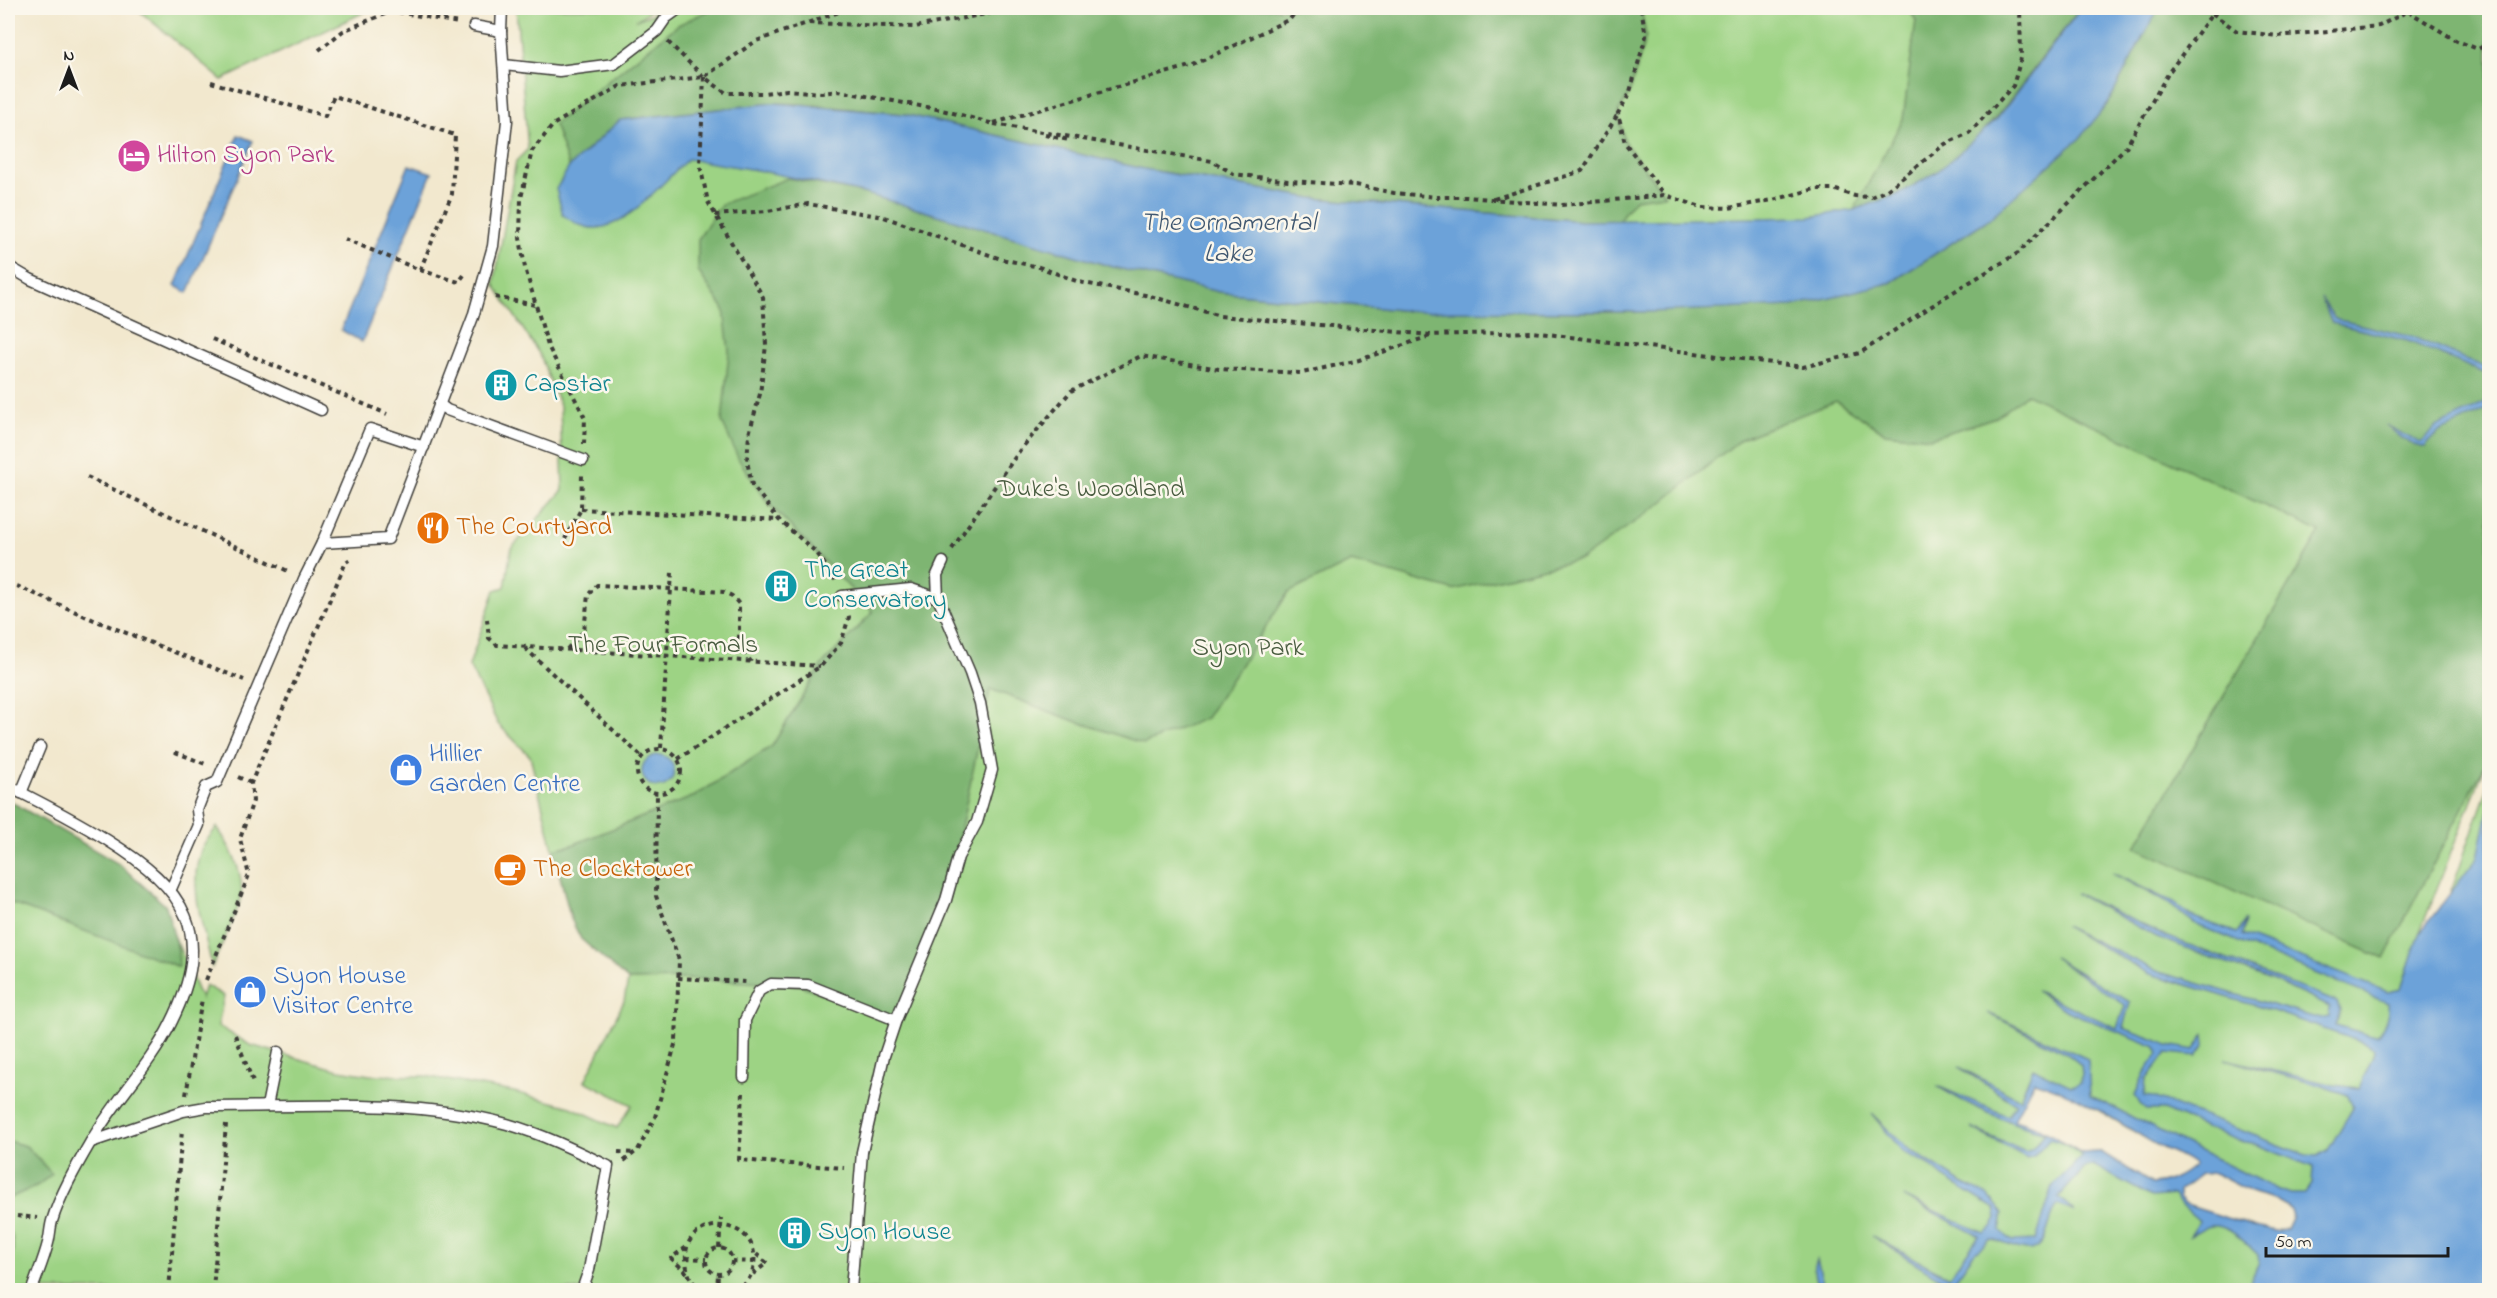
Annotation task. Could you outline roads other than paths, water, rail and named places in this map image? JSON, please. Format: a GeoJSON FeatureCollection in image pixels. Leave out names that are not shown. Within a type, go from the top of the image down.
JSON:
{"type":"FeatureCollection","features":[{"type":"Feature","properties":{"kind":"lane"},"geometry":{"type":"LineString","coordinates":[[322,543],[387,539],[473,316],[493,246],[501,187],[507,121],[501,31],[502,8]]}},
{"type":"Feature","properties":{"kind":"lane"},"geometry":{"type":"LineString","coordinates":[[504,65],[559,71],[614,64],[657,31],[666,18],[681,8]]}},
{"type":"Feature","properties":{"kind":"lane"},"geometry":{"type":"LineString","coordinates":[[474,26],[501,31]]}},
{"type":"Feature","properties":{"kind":"lane"},"geometry":{"type":"LineString","coordinates":[[8,266],[50,288],[321,410]]}},
{"type":"Feature","properties":{"kind":"lane"},"geometry":{"type":"LineString","coordinates":[[439,404],[447,410],[583,460]]}},
{"type":"Feature","properties":{"kind":"lane"},"geometry":{"type":"LineString","coordinates":[[171,890],[199,825],[196,810],[206,787],[217,782],[370,429],[424,447]]}},
{"type":"Feature","properties":{"kind":"lane"},"geometry":{"type":"LineString","coordinates":[[851,1290],[862,1152],[884,1056],[896,1020],[946,900],[958,857],[976,822],[992,770],[980,703],[970,673],[938,598],[937,575],[943,562]]}},
{"type":"Feature","properties":{"kind":"lane"},"geometry":{"type":"LineString","coordinates":[[842,596],[911,589],[938,598]]}},
{"type":"Feature","properties":{"kind":"lane"},"geometry":{"type":"LineString","coordinates":[[21,793],[40,747]]}},
{"type":"Feature","properties":{"kind":"lane"},"geometry":{"type":"LineString","coordinates":[[8,786],[60,811],[127,853],[158,876],[171,890],[182,908],[190,929],[192,948],[192,964],[184,992],[171,1023],[154,1052],[91,1142],[52,1220],[48,1244],[32,1290]]}},
{"type":"Feature","properties":{"kind":"lane"},"geometry":{"type":"LineString","coordinates":[[744,1077],[745,1020],[759,992],[771,984],[808,985],[896,1020]]}},
{"type":"Feature","properties":{"kind":"lane"},"geometry":{"type":"LineString","coordinates":[[267,1106],[278,1052]]}},
{"type":"Feature","properties":{"kind":"lane"},"geometry":{"type":"LineString","coordinates":[[91,1142],[183,1111],[228,1107],[388,1106],[452,1113],[507,1124],[560,1143],[608,1166],[589,1270],[582,1290]]}},
{"type":"Feature","properties":{"kind":"water","name":"The Ornamental Lake"},"geometry":{"type":"Polygon","coordinates":[[[2081,8],[2158,8],[2108,103],[2080,138],[1989,219],[1890,283],[1793,306],[1650,312],[1410,311],[1219,292],[1113,267],[863,193],[762,171],[688,159],[634,211],[609,225],[597,228],[579,224],[563,215],[556,189],[569,167],[620,120],[774,103],[904,114],[1144,169],[1312,198],[1582,221],[1809,217],[1854,210],[1899,194],[1937,172],[1997,119],[2081,8]]]}},
{"type":"Feature","properties":{"kind":"water"},"geometry":{"type":"Polygon","coordinates":[[[238,135],[253,141],[188,293],[175,286],[238,135]]]}},
{"type":"Feature","properties":{"kind":"water"},"geometry":{"type":"Polygon","coordinates":[[[409,165],[432,173],[362,342],[341,330],[409,165]]]}},
{"type":"Feature","properties":{"kind":"water"},"geometry":{"type":"Polygon","coordinates":[[[2321,298],[2335,319],[2413,337],[2489,369],[2489,375],[2408,341],[2332,323],[2321,298]]]}},
{"type":"Feature","properties":{"kind":"water"},"geometry":{"type":"Polygon","coordinates":[[[2489,401],[2489,409],[2439,432],[2425,447],[2409,442],[2386,425],[2420,443],[2436,427],[2489,401]]]}},
{"type":"Feature","properties":{"kind":"water"},"geometry":{"type":"Polygon","coordinates":[[[658,755],[669,760],[674,771],[669,782],[658,787],[647,782],[642,771],[647,760],[658,755]]]}},
{"type":"Feature","properties":{"kind":"water"},"geometry":{"type":"Polygon","coordinates":[[[2489,807],[2489,1290],[2246,1290],[2259,1263],[2258,1255],[2243,1240],[2217,1226],[2210,1226],[2189,1236],[2199,1221],[2182,1206],[2174,1195],[2151,1197],[2093,1165],[2085,1168],[2059,1197],[2075,1212],[2058,1205],[2040,1245],[2027,1250],[1990,1240],[1974,1253],[1948,1290],[1944,1290],[1946,1282],[1872,1236],[1949,1277],[1979,1236],[1904,1197],[1984,1233],[1992,1227],[1997,1218],[1995,1209],[1943,1177],[1928,1164],[1903,1152],[1872,1114],[1906,1147],[1964,1184],[1988,1195],[2003,1213],[2000,1231],[2013,1241],[2036,1240],[2053,1186],[2082,1156],[2066,1144],[2049,1139],[2034,1156],[2027,1158],[1971,1128],[2026,1152],[2032,1149],[2045,1133],[1989,1113],[1937,1086],[2008,1116],[2016,1104],[1959,1067],[2020,1099],[2033,1068],[2071,1086],[2080,1083],[2081,1065],[2066,1053],[1988,1013],[2088,1059],[2090,1096],[2276,1189],[2291,1194],[2305,1194],[2312,1183],[2313,1167],[2252,1143],[2239,1141],[2163,1110],[2147,1110],[2135,1095],[2144,1074],[2158,1054],[2156,1047],[2067,1011],[2036,991],[2117,1028],[2125,1005],[2053,957],[2130,1002],[2123,1028],[2169,1045],[2194,1050],[2204,1035],[2205,1044],[2197,1056],[2167,1053],[2146,1080],[2144,1096],[2153,1097],[2306,1155],[2318,1156],[2328,1150],[2353,1108],[2348,1095],[2225,1059],[2334,1085],[2359,1088],[2374,1049],[2366,1044],[2273,1011],[2150,974],[2064,926],[2159,972],[2320,1019],[2329,1017],[2330,1007],[2276,982],[2157,937],[2075,893],[2166,936],[2337,1002],[2340,1010],[2336,1025],[2369,1035],[2378,1035],[2383,1027],[2388,1012],[2388,1003],[2197,925],[2166,902],[2112,873],[2174,903],[2191,916],[2237,933],[2245,920],[2242,935],[2388,992],[2401,989],[2419,934],[2478,857],[2489,807]],[[2034,1081],[2014,1120],[2039,1128],[2081,1153],[2101,1152],[2152,1184],[2174,1178],[2194,1165],[2067,1093],[2034,1081]],[[2214,1173],[2201,1174],[2179,1191],[2179,1198],[2186,1205],[2259,1228],[2275,1231],[2287,1229],[2293,1216],[2290,1208],[2274,1199],[2253,1193],[2214,1173]]]}},
{"type":"Feature","properties":{"kind":"water"},"geometry":{"type":"Polygon","coordinates":[[[1817,1260],[1823,1283],[1830,1290],[1822,1290],[1817,1283],[1814,1272],[1817,1260]]]}},
{"type":"Feature","properties":{"kind":"place","name":"Hilton Syon Park"},"geometry":{"type":"Point","coordinates":[134,156]}},
{"type":"Feature","properties":{"kind":"place","name":"Capstar"},"geometry":{"type":"Point","coordinates":[501,385]}},
{"type":"Feature","properties":{"kind":"place","name":"The Courtyard"},"geometry":{"type":"Point","coordinates":[433,528]}},
{"type":"Feature","properties":{"kind":"place","name":"The Great Conservatory"},"geometry":{"type":"Point","coordinates":[781,586]}},
{"type":"Feature","properties":{"kind":"place","name":"Hillier Garden Centre"},"geometry":{"type":"Point","coordinates":[406,770]}},
{"type":"Feature","properties":{"kind":"place","name":"The Clocktower"},"geometry":{"type":"Point","coordinates":[510,870]}},
{"type":"Feature","properties":{"kind":"place","name":"Syon House Visitor Centre"},"geometry":{"type":"Point","coordinates":[250,992]}},
{"type":"Feature","properties":{"kind":"place","name":"Syon House"},"geometry":{"type":"Point","coordinates":[795,1233]}},
{"type":"Feature","properties":{"kind":"park label","name":"Duke's Woodland"},"geometry":{"type":"Point","coordinates":[1091,490]}},
{"type":"Feature","properties":{"kind":"park label","name":"The Four Formals"},"geometry":{"type":"Point","coordinates":[663,646]}},
{"type":"Feature","properties":{"kind":"park label","name":"Syon Park"},"geometry":{"type":"Point","coordinates":[1248,649]}}]}
